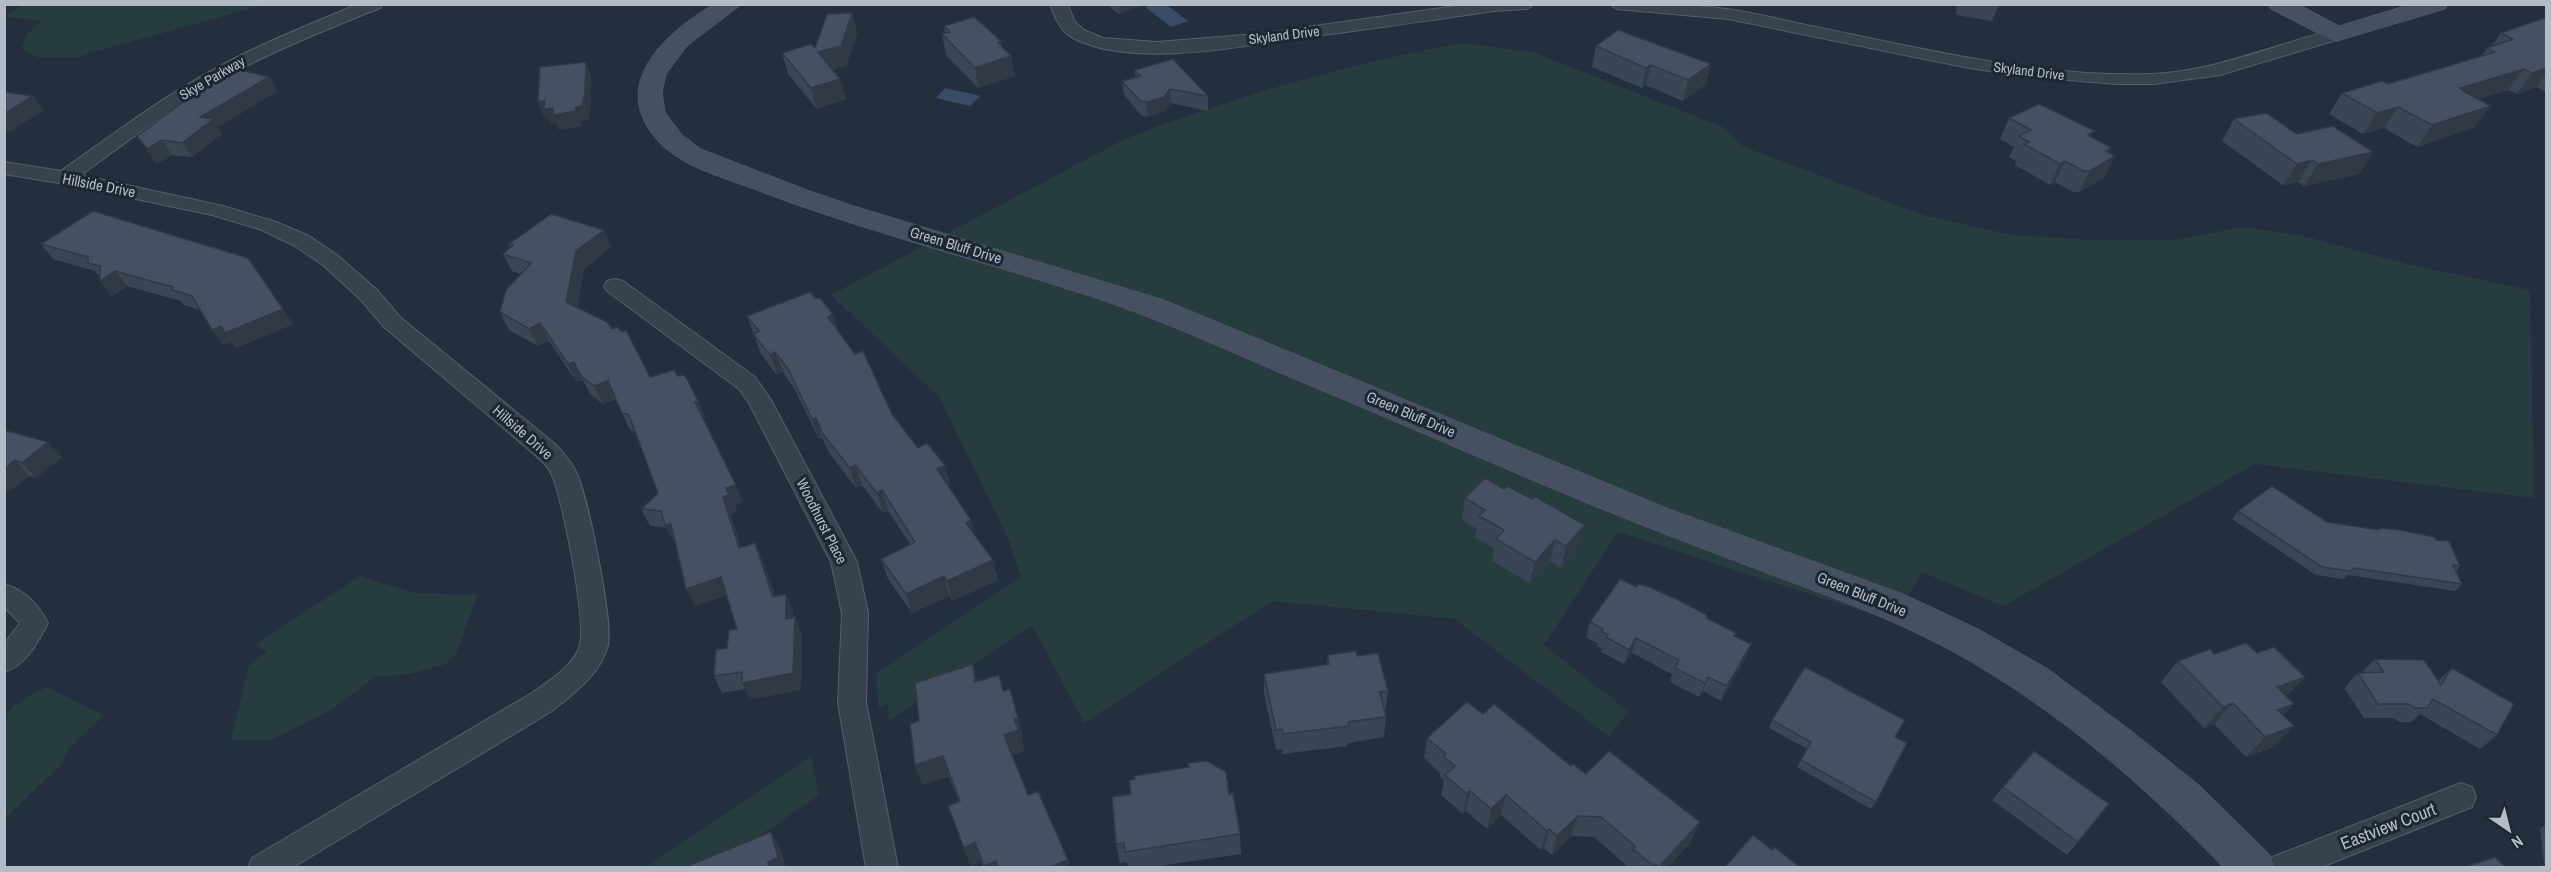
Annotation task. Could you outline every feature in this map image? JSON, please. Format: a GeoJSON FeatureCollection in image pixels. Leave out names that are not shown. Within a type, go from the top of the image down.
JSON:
{"type":"FeatureCollection","features":[{"type":"Feature","properties":{"kind":"street","name":"Skye Parkway"},"geometry":{"type":"LineString","coordinates":[[65,177],[184,94],[238,63],[297,35],[374,4]]}},
{"type":"Feature","properties":{"kind":"street","name":"Green Bluff Drive"},"geometry":{"type":"LineString","coordinates":[[731,4],[680,39],[665,55],[651,82],[650,98],[655,118],[666,134],[687,152],[766,185],[850,214],[1099,288],[1153,307],[1657,518],[1890,604],[1965,640],[2034,680],[2065,702],[2185,799],[2254,867]]}},
{"type":"Feature","properties":{"kind":"street","name":"Skyland Drive"},"geometry":{"type":"LineString","coordinates":[[1058,4],[1066,22],[1078,34],[1110,44],[1156,48],[1239,41],[1494,6],[1527,4]]}},
{"type":"Feature","properties":{"kind":"street","name":"Skyland Drive"},"geometry":{"type":"LineString","coordinates":[[1617,4],[1725,9],[1964,62],[2020,71],[2154,79],[2220,70],[2437,4]]}},
{"type":"Feature","properties":{"kind":"street"},"geometry":{"type":"LineString","coordinates":[[2279,4],[2337,34]]}},
{"type":"Feature","properties":{"kind":"street","name":"Hillside Drive"},"geometry":{"type":"LineString","coordinates":[[4,168],[65,177],[216,210],[269,226],[302,241],[330,260],[369,296],[392,322],[555,459],[569,486],[595,620],[594,644],[585,662],[572,678],[542,702],[263,867]]}},
{"type":"Feature","properties":{"kind":"street","name":"Woodhurst Place"},"geometry":{"type":"LineString","coordinates":[[615,286],[747,383],[759,400],[844,562],[855,613],[852,702],[882,867]]}},
{"type":"Feature","properties":{"kind":"street"},"geometry":{"type":"LineString","coordinates":[[4,594],[17,600],[28,611],[34,623],[20,648],[4,661]]}},
{"type":"Feature","properties":{"kind":"street","name":"Eastview Court"},"geometry":{"type":"LineString","coordinates":[[2281,867],[2461,797]]}},
{"type":"Feature","properties":{"kind":"green space"},"geometry":{"type":"Polygon","coordinates":[[[23,4],[263,5],[77,57],[40,58],[29,54],[22,48],[26,35],[41,21],[5,16],[23,4]]]}},
{"type":"Feature","properties":{"kind":"green space"},"geometry":{"type":"Polygon","coordinates":[[[1461,43],[1533,52],[1725,128],[1742,146],[1923,215],[2012,235],[2095,240],[2176,240],[2242,227],[2300,235],[2407,264],[2530,290],[2534,498],[2255,464],[2003,606],[1922,572],[1893,621],[1618,532],[1544,645],[1629,712],[1608,736],[1455,619],[1272,601],[1084,723],[1032,625],[890,720],[887,704],[879,709],[876,674],[1021,577],[1008,538],[939,397],[831,295],[1123,140],[1206,109],[1290,83],[1375,61],[1461,43]]]}},
{"type":"Feature","properties":{"kind":"green space"},"geometry":{"type":"Polygon","coordinates":[[[360,576],[415,593],[478,595],[455,656],[446,664],[410,674],[375,677],[331,710],[272,740],[231,740],[249,665],[267,651],[255,645],[360,576]]]}},
{"type":"Feature","properties":{"kind":"green space"},"geometry":{"type":"Polygon","coordinates":[[[47,687],[104,715],[67,750],[63,763],[5,818],[5,715],[21,700],[47,687]]]}},
{"type":"Feature","properties":{"kind":"green space"},"geometry":{"type":"Polygon","coordinates":[[[811,756],[819,795],[714,867],[645,868],[811,756]]]}},
{"type":"Feature","properties":{"kind":"water"},"geometry":{"type":"Polygon","coordinates":[[[1167,5],[1188,21],[1171,27],[1145,7],[1167,5]]]}},
{"type":"Feature","properties":{"kind":"water"},"geometry":{"type":"Polygon","coordinates":[[[945,88],[980,96],[970,106],[936,98],[945,88]]]}},
{"type":"Feature","properties":{"kind":"building"},"geometry":{"type":"Polygon","coordinates":[[[852,13],[841,46],[818,52],[840,79],[811,88],[782,53],[811,44],[815,48],[827,14],[852,13]]]}},
{"type":"Feature","properties":{"kind":"building"},"geometry":{"type":"Polygon","coordinates":[[[974,17],[1001,41],[998,42],[1011,56],[975,68],[942,34],[950,32],[944,26],[974,17]]]}},
{"type":"Feature","properties":{"kind":"building"},"geometry":{"type":"Polygon","coordinates":[[[2544,18],[2547,19],[2547,68],[2532,73],[2524,69],[2460,88],[2491,106],[2432,125],[2398,107],[2377,113],[2342,93],[2382,81],[2388,84],[2495,52],[2487,48],[2513,39],[2501,33],[2544,18]]]}},
{"type":"Feature","properties":{"kind":"building"},"geometry":{"type":"Polygon","coordinates":[[[1618,30],[1711,64],[1688,80],[1651,65],[1646,68],[1596,46],[1618,30]]]}},
{"type":"Feature","properties":{"kind":"building"},"geometry":{"type":"Polygon","coordinates":[[[1173,59],[1208,96],[1170,89],[1164,97],[1147,102],[1140,101],[1122,81],[1140,76],[1135,70],[1173,59]]]}},
{"type":"Feature","properties":{"kind":"building"},"geometry":{"type":"Polygon","coordinates":[[[586,62],[582,106],[576,107],[576,111],[553,115],[553,108],[544,109],[545,101],[538,102],[540,67],[586,62]]]}},
{"type":"Feature","properties":{"kind":"building"},"geometry":{"type":"Polygon","coordinates":[[[237,69],[269,77],[200,117],[213,119],[182,143],[162,140],[147,149],[137,136],[198,91],[237,69]]]}},
{"type":"Feature","properties":{"kind":"building"},"geometry":{"type":"Polygon","coordinates":[[[4,92],[33,96],[4,114],[4,92]]]}},
{"type":"Feature","properties":{"kind":"building"},"geometry":{"type":"Polygon","coordinates":[[[2039,104],[2095,131],[2088,135],[2112,148],[2106,151],[2115,156],[2090,171],[2084,171],[2065,161],[2060,164],[2024,144],[2029,142],[2019,136],[2031,130],[2009,118],[2039,104]]]}},
{"type":"Feature","properties":{"kind":"building"},"geometry":{"type":"Polygon","coordinates":[[[2266,113],[2297,134],[2333,126],[2373,152],[2318,164],[2312,160],[2297,164],[2234,119],[2266,113]]]}},
{"type":"Feature","properties":{"kind":"building"},"geometry":{"type":"Polygon","coordinates":[[[93,211],[248,258],[283,309],[225,333],[221,326],[212,330],[192,296],[173,290],[173,287],[115,271],[100,281],[100,266],[88,263],[88,257],[41,244],[93,211]]]}},
{"type":"Feature","properties":{"kind":"building"},"geometry":{"type":"Polygon","coordinates":[[[551,214],[604,230],[576,251],[566,302],[607,322],[612,329],[617,327],[622,332],[626,330],[650,377],[674,370],[677,376],[683,375],[687,379],[698,401],[695,402],[736,485],[726,488],[729,495],[723,497],[739,548],[755,543],[773,597],[786,594],[786,619],[795,617],[793,673],[742,683],[742,672],[714,676],[716,650],[727,648],[729,630],[737,629],[721,577],[686,589],[671,524],[665,525],[661,511],[641,509],[658,493],[629,415],[622,413],[608,381],[594,386],[582,377],[574,362],[568,364],[540,323],[529,329],[500,312],[506,290],[531,263],[503,254],[513,245],[509,244],[551,214]]]}},
{"type":"Feature","properties":{"kind":"building"},"geometry":{"type":"Polygon","coordinates":[[[810,292],[815,298],[821,299],[833,314],[828,317],[855,354],[863,351],[892,414],[918,448],[927,443],[945,465],[937,469],[971,520],[966,523],[993,560],[947,581],[944,576],[906,594],[881,559],[915,542],[882,490],[877,493],[855,465],[850,468],[823,434],[816,418],[812,419],[788,369],[775,352],[770,355],[753,334],[759,331],[747,316],[810,292]]]}},
{"type":"Feature","properties":{"kind":"building"},"geometry":{"type":"Polygon","coordinates":[[[4,430],[48,442],[22,463],[15,460],[4,469],[4,430]]]}},
{"type":"Feature","properties":{"kind":"building"},"geometry":{"type":"Polygon","coordinates":[[[1485,478],[1504,489],[1507,486],[1532,499],[1534,496],[1585,525],[1566,546],[1555,540],[1535,562],[1496,539],[1504,530],[1479,516],[1485,510],[1465,498],[1485,478]]]}},
{"type":"Feature","properties":{"kind":"building"},"geometry":{"type":"Polygon","coordinates":[[[2272,486],[2327,522],[2379,530],[2380,528],[2400,530],[2434,537],[2436,540],[2449,541],[2460,566],[2453,565],[2462,584],[2354,568],[2350,571],[2322,567],[2238,511],[2272,486]]]}},
{"type":"Feature","properties":{"kind":"building"},"geometry":{"type":"Polygon","coordinates":[[[1620,579],[1636,587],[1638,584],[1650,587],[1678,600],[1707,615],[1706,618],[1736,633],[1734,636],[1751,644],[1727,686],[1708,677],[1705,683],[1675,668],[1679,660],[1636,638],[1629,650],[1606,637],[1608,635],[1602,632],[1603,629],[1590,622],[1620,579]]]}},
{"type":"Feature","properties":{"kind":"building"},"geometry":{"type":"Polygon","coordinates":[[[2246,643],[2257,653],[2274,647],[2305,677],[2277,687],[2294,704],[2278,710],[2294,726],[2265,737],[2233,703],[2223,707],[2178,661],[2210,649],[2214,654],[2246,643]]]}},
{"type":"Feature","properties":{"kind":"building"},"geometry":{"type":"Polygon","coordinates":[[[1356,651],[1357,656],[1378,653],[1388,691],[1380,692],[1386,717],[1348,722],[1349,726],[1283,734],[1282,729],[1276,730],[1264,674],[1329,664],[1328,655],[1356,651]]]}},
{"type":"Feature","properties":{"kind":"building"},"geometry":{"type":"Polygon","coordinates":[[[2375,659],[2424,660],[2441,685],[2452,668],[2514,704],[2497,735],[2433,699],[2427,708],[2415,708],[2409,704],[2378,704],[2358,673],[2384,672],[2375,659]]]}},
{"type":"Feature","properties":{"kind":"building"},"geometry":{"type":"Polygon","coordinates":[[[973,664],[975,682],[999,675],[1003,691],[1010,689],[1018,718],[1014,719],[1019,730],[1004,735],[1028,795],[1038,791],[1068,860],[1050,867],[998,867],[996,861],[984,866],[975,842],[964,848],[948,806],[960,801],[943,756],[915,765],[910,724],[919,721],[915,683],[973,664]]]}},
{"type":"Feature","properties":{"kind":"building"},"geometry":{"type":"Polygon","coordinates":[[[1805,667],[1905,720],[1895,737],[1907,743],[1876,802],[1801,760],[1811,742],[1772,720],[1805,667]]]}},
{"type":"Feature","properties":{"kind":"building"},"geometry":{"type":"Polygon","coordinates":[[[1467,702],[1483,714],[1494,704],[1571,766],[1573,764],[1586,774],[1609,751],[1700,822],[1659,867],[1656,864],[1654,866],[1633,849],[1635,846],[1601,817],[1578,816],[1557,836],[1549,829],[1547,831],[1506,795],[1491,809],[1470,791],[1467,794],[1445,775],[1455,766],[1443,756],[1446,754],[1427,738],[1467,702]]]}},
{"type":"Feature","properties":{"kind":"building"},"geometry":{"type":"Polygon","coordinates":[[[2034,751],[2109,804],[2078,842],[2003,787],[2034,751]]]}},
{"type":"Feature","properties":{"kind":"building"},"geometry":{"type":"Polygon","coordinates":[[[1207,761],[1226,772],[1229,794],[1233,793],[1240,834],[1125,852],[1124,843],[1116,844],[1112,797],[1131,794],[1129,780],[1135,779],[1134,776],[1189,767],[1188,763],[1207,761]]]}},
{"type":"Feature","properties":{"kind":"building"},"geometry":{"type":"Polygon","coordinates":[[[771,832],[778,858],[768,862],[769,867],[691,867],[690,865],[771,832]]]}},
{"type":"Feature","properties":{"kind":"building"},"geometry":{"type":"Polygon","coordinates":[[[1753,835],[1772,850],[1774,847],[1800,867],[1725,867],[1753,835]]]}},
{"type":"Feature","properties":{"kind":"building"},"geometry":{"type":"Polygon","coordinates":[[[2495,857],[2505,867],[2464,867],[2495,857]]]}}]}
